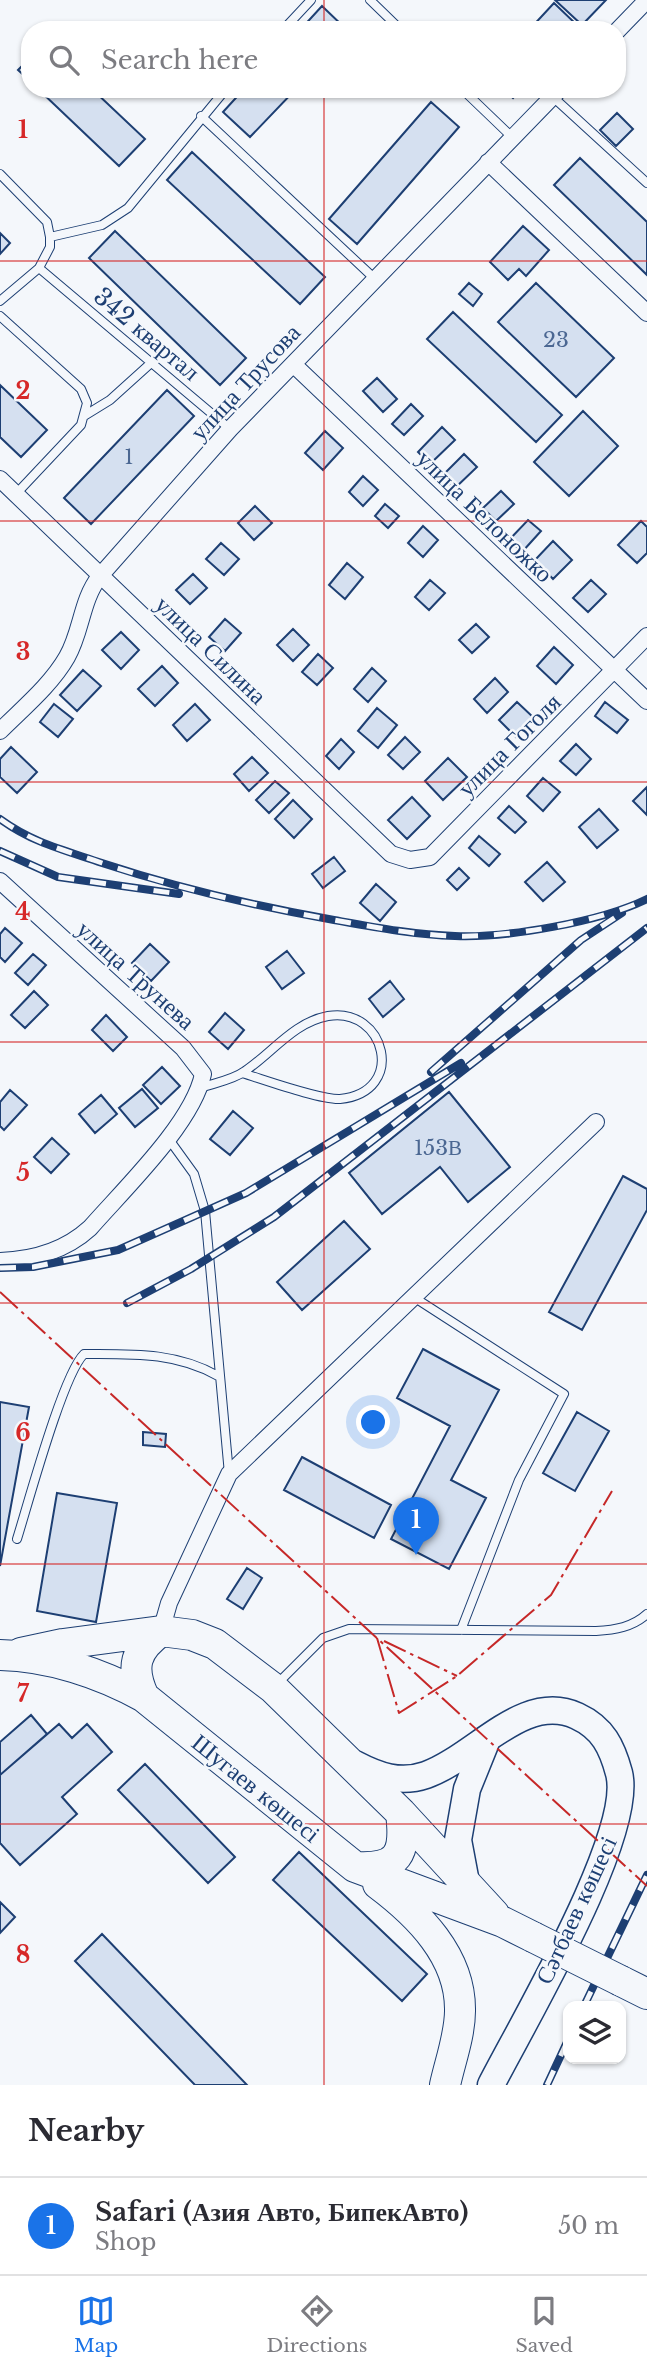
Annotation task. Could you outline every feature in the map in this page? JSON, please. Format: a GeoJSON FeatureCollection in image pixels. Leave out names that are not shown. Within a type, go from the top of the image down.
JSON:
{"type":"FeatureCollection","features":[{"type":"Feature","properties":{"kind":"highway","name":"Шугаев көшесі"},"geometry":{"type":"LineString","coordinates":[[5,1655],[63,1644],[162,1631],[192,1635],[215,1644],[273,1688],[401,1813],[467,1888],[503,1922]]}},
{"type":"Feature","properties":{"kind":"highway"},"geometry":{"type":"LineString","coordinates":[[144,1697],[135,1678],[139,1655],[144,1644],[162,1631]]}},
{"type":"Feature","properties":{"kind":"highway","name":"Шугаев көшесі"},"geometry":{"type":"LineString","coordinates":[[5,1655],[87,1670],[144,1697],[355,1867],[503,1922],[634,1988]]}},
{"type":"Feature","properties":{"kind":"highway"},"geometry":{"type":"LineString","coordinates":[[355,1867],[382,1868],[397,1857],[404,1840],[401,1813]]}},
{"type":"Feature","properties":{"kind":"highway"},"geometry":{"type":"LineString","coordinates":[[355,1867],[396,1898],[428,1928],[443,1950],[455,1979],[460,2011],[445,2085]]}},
{"type":"Feature","properties":{"kind":"main road","name":"Сәтбаев көшесі"},"geometry":{"type":"LineString","coordinates":[[344,1759],[383,1779],[424,1775],[486,1742],[522,1716],[548,1709],[570,1713],[591,1722],[613,1751],[620,1780],[615,1829],[597,1877],[491,2085]]}},
{"type":"Feature","properties":{"kind":"main road"},"geometry":{"type":"LineString","coordinates":[[467,1888],[458,1840],[467,1789],[486,1742]]}},
{"type":"Feature","properties":{"kind":"street"},"geometry":{"type":"LineString","coordinates":[[626,22],[647,0]]}},
{"type":"Feature","properties":{"kind":"street","name":"улица Трусова"},"geometry":{"type":"LineString","coordinates":[[0,731],[47,683],[68,656],[90,589],[100,576],[230,429],[552,98]]}},
{"type":"Feature","properties":{"kind":"street"},"geometry":{"type":"LineString","coordinates":[[488,162],[647,313]]}},
{"type":"Feature","properties":{"kind":"street","name":"улица Белоножко"},"geometry":{"type":"LineString","coordinates":[[293,364],[647,701]]}},
{"type":"Feature","properties":{"kind":"street","name":"улица Силина"},"geometry":{"type":"LineString","coordinates":[[0,479],[391,854]]}},
{"type":"Feature","properties":{"kind":"street","name":"улица Гоголя"},"geometry":{"type":"LineString","coordinates":[[391,854],[410,860],[430,857],[647,636]]}},
{"type":"Feature","properties":{"kind":"street","name":"улица Трунева"},"geometry":{"type":"LineString","coordinates":[[0,881],[183,1048],[203,1073],[200,1088]]}},
{"type":"Feature","properties":{"kind":"street"},"geometry":{"type":"LineString","coordinates":[[3,1261],[31,1258],[74,1242],[168,1137],[184,1117],[200,1088]]}},
{"type":"Feature","properties":{"kind":"street"},"geometry":{"type":"LineString","coordinates":[[162,1631],[169,1603],[229,1474],[596,1122]]}},
{"type":"Feature","properties":{"kind":"lane"},"geometry":{"type":"LineString","coordinates":[[291,21],[311,0]]}},
{"type":"Feature","properties":{"kind":"lane"},"geometry":{"type":"LineString","coordinates":[[370,0],[392,21]]}},
{"type":"Feature","properties":{"kind":"lane"},"geometry":{"type":"LineString","coordinates":[[50,237],[102,225],[128,208],[218,98]]}},
{"type":"Feature","properties":{"kind":"lane"},"geometry":{"type":"LineString","coordinates":[[471,98],[512,137]]}},
{"type":"Feature","properties":{"kind":"lane"},"geometry":{"type":"LineString","coordinates":[[562,98],[647,183]]}},
{"type":"Feature","properties":{"kind":"lane"},"geometry":{"type":"LineString","coordinates":[[201,116],[375,279]]}},
{"type":"Feature","properties":{"kind":"lane"},"geometry":{"type":"LineString","coordinates":[[0,174],[47,222],[50,237],[50,247],[39,268],[0,302]]}},
{"type":"Feature","properties":{"kind":"lane","name":"342 квартал"},"geometry":{"type":"LineString","coordinates":[[39,268],[230,429]]}},
{"type":"Feature","properties":{"kind":"lane"},"geometry":{"type":"LineString","coordinates":[[0,316],[81,389],[87,404],[75,433],[16,495]]}},
{"type":"Feature","properties":{"kind":"lane"},"geometry":{"type":"LineString","coordinates":[[84,416],[110,400],[151,363]]}},
{"type":"Feature","properties":{"kind":"lane"},"geometry":{"type":"LineString","coordinates":[[200,1088],[243,1073],[301,1026],[329,1016],[346,1016],[359,1021],[372,1032],[380,1046],[382,1070],[372,1089],[355,1096],[337,1099],[243,1073]]}},
{"type":"Feature","properties":{"kind":"lane"},"geometry":{"type":"LineString","coordinates":[[168,1137],[194,1174],[205,1211],[229,1474]]}},
{"type":"Feature","properties":{"kind":"lane"},"geometry":{"type":"LineString","coordinates":[[412,1296],[564,1394],[519,1480],[461,1630]]}},
{"type":"Feature","properties":{"kind":"lane"},"geometry":{"type":"LineString","coordinates":[[17,1539],[66,1388],[77,1361],[84,1354],[141,1354],[182,1359],[218,1376]]}},
{"type":"Feature","properties":{"kind":"lane"},"geometry":{"type":"LineString","coordinates":[[273,1688],[323,1638],[349,1629],[607,1630],[629,1625],[647,1614]]}},
{"type":"Feature","properties":{"kind":"building"},"geometry":{"type":"Polygon","coordinates":[[[555,0],[606,0],[586,21],[578,21],[555,0]]]}},
{"type":"Feature","properties":{"kind":"building"},"geometry":{"type":"Polygon","coordinates":[[[554,3],[573,21],[537,21],[554,3]]]}},
{"type":"Feature","properties":{"kind":"building"},"geometry":{"type":"Polygon","coordinates":[[[322,6],[338,21],[308,21],[322,6]]]}},
{"type":"Feature","properties":{"kind":"building"},"geometry":{"type":"Polygon","coordinates":[[[47,98],[102,98],[145,139],[119,166],[47,98]]]}},
{"type":"Feature","properties":{"kind":"building"},"geometry":{"type":"Polygon","coordinates":[[[236,98],[287,98],[250,137],[223,112],[236,98]]]}},
{"type":"Feature","properties":{"kind":"building"},"geometry":{"type":"Polygon","coordinates":[[[431,102],[459,127],[357,244],[329,219],[431,102]]]}},
{"type":"Feature","properties":{"kind":"building"},"geometry":{"type":"Polygon","coordinates":[[[617,113],[633,129],[616,146],[600,130],[617,113]]]}},
{"type":"Feature","properties":{"kind":"building"},"geometry":{"type":"Polygon","coordinates":[[[192,152],[325,277],[300,304],[167,180],[192,152]]]}},
{"type":"Feature","properties":{"kind":"building"},"geometry":{"type":"Polygon","coordinates":[[[580,158],[647,222],[647,275],[554,185],[580,158]]]}},
{"type":"Feature","properties":{"kind":"building"},"geometry":{"type":"Polygon","coordinates":[[[523,226],[549,250],[526,276],[519,269],[508,280],[490,262],[523,226]]]}},
{"type":"Feature","properties":{"kind":"building"},"geometry":{"type":"Polygon","coordinates":[[[115,231],[246,358],[220,385],[89,258],[115,231]]]}},
{"type":"Feature","properties":{"kind":"building"},"geometry":{"type":"Polygon","coordinates":[[[0,233],[10,243],[0,254],[0,233]]]}},
{"type":"Feature","properties":{"kind":"building"},"geometry":{"type":"Polygon","coordinates":[[[469,283],[482,294],[473,306],[459,294],[469,283]]]}},
{"type":"Feature","properties":{"kind":"building"},"geometry":{"type":"Polygon","coordinates":[[[536,283],[614,358],[576,397],[498,322],[536,283]]]}},
{"type":"Feature","properties":{"kind":"building"},"geometry":{"type":"Polygon","coordinates":[[[453,312],[562,415],[536,442],[427,339],[453,312]]]}},
{"type":"Feature","properties":{"kind":"building"},"geometry":{"type":"Polygon","coordinates":[[[377,378],[397,399],[383,412],[363,391],[377,378]]]}},
{"type":"Feature","properties":{"kind":"building"},"geometry":{"type":"Polygon","coordinates":[[[0,385],[47,430],[21,457],[0,437],[0,385]]]}},
{"type":"Feature","properties":{"kind":"building"},"geometry":{"type":"Polygon","coordinates":[[[167,390],[194,416],[91,524],[64,498],[167,390]]]}},
{"type":"Feature","properties":{"kind":"building"},"geometry":{"type":"Polygon","coordinates":[[[411,404],[423,416],[404,435],[392,424],[411,404]]]}},
{"type":"Feature","properties":{"kind":"building"},"geometry":{"type":"Polygon","coordinates":[[[583,411],[618,446],[569,496],[534,462],[583,411]]]}},
{"type":"Feature","properties":{"kind":"building"},"geometry":{"type":"Polygon","coordinates":[[[442,427],[455,440],[430,464],[418,452],[442,427]]]}},
{"type":"Feature","properties":{"kind":"building"},"geometry":{"type":"Polygon","coordinates":[[[325,431],[343,448],[323,470],[305,453],[325,431]]]}},
{"type":"Feature","properties":{"kind":"building"},"geometry":{"type":"Polygon","coordinates":[[[464,454],[477,467],[454,489],[442,476],[464,454]]]}},
{"type":"Feature","properties":{"kind":"building"},"geometry":{"type":"Polygon","coordinates":[[[363,476],[378,490],[363,506],[349,492],[363,476]]]}},
{"type":"Feature","properties":{"kind":"building"},"geometry":{"type":"Polygon","coordinates":[[[501,491],[514,504],[496,521],[483,508],[501,491]]]}},
{"type":"Feature","properties":{"kind":"building"},"geometry":{"type":"Polygon","coordinates":[[[385,504],[399,516],[388,528],[375,516],[385,504]]]}},
{"type":"Feature","properties":{"kind":"building"},"geometry":{"type":"Polygon","coordinates":[[[255,506],[272,523],[254,540],[238,523],[255,506]]]}},
{"type":"Feature","properties":{"kind":"building"},"geometry":{"type":"Polygon","coordinates":[[[528,520],[541,531],[522,552],[509,540],[528,520]]]}},
{"type":"Feature","properties":{"kind":"building"},"geometry":{"type":"Polygon","coordinates":[[[641,521],[647,527],[647,553],[637,563],[618,545],[641,521]]]}},
{"type":"Feature","properties":{"kind":"building"},"geometry":{"type":"Polygon","coordinates":[[[423,526],[438,540],[423,557],[408,543],[423,526]]]}},
{"type":"Feature","properties":{"kind":"building"},"geometry":{"type":"Polygon","coordinates":[[[553,541],[572,560],[553,579],[535,560],[553,541]]]}},
{"type":"Feature","properties":{"kind":"building"},"geometry":{"type":"Polygon","coordinates":[[[221,543],[239,559],[224,575],[206,559],[221,543]]]}},
{"type":"Feature","properties":{"kind":"building"},"geometry":{"type":"Polygon","coordinates":[[[347,563],[363,577],[345,599],[329,585],[347,563]]]}},
{"type":"Feature","properties":{"kind":"building"},"geometry":{"type":"Polygon","coordinates":[[[193,574],[207,588],[190,604],[176,590],[193,574]]]}},
{"type":"Feature","properties":{"kind":"building"},"geometry":{"type":"Polygon","coordinates":[[[430,580],[445,593],[429,610],[415,597],[430,580]]]}},
{"type":"Feature","properties":{"kind":"building"},"geometry":{"type":"Polygon","coordinates":[[[591,580],[606,594],[588,612],[573,598],[591,580]]]}},
{"type":"Feature","properties":{"kind":"building"},"geometry":{"type":"Polygon","coordinates":[[[225,619],[241,633],[225,651],[209,637],[225,619]]]}},
{"type":"Feature","properties":{"kind":"building"},"geometry":{"type":"Polygon","coordinates":[[[476,624],[489,637],[472,653],[459,640],[476,624]]]}},
{"type":"Feature","properties":{"kind":"building"},"geometry":{"type":"Polygon","coordinates":[[[293,629],[309,645],[293,661],[277,645],[293,629]]]}},
{"type":"Feature","properties":{"kind":"building"},"geometry":{"type":"Polygon","coordinates":[[[121,632],[139,650],[121,669],[102,650],[121,632]]]}},
{"type":"Feature","properties":{"kind":"building"},"geometry":{"type":"Polygon","coordinates":[[[554,647],[573,665],[556,684],[537,666],[554,647]]]}},
{"type":"Feature","properties":{"kind":"building"},"geometry":{"type":"Polygon","coordinates":[[[318,654],[333,668],[317,685],[302,672],[318,654]]]}},
{"type":"Feature","properties":{"kind":"building"},"geometry":{"type":"Polygon","coordinates":[[[162,666],[178,683],[155,706],[138,689],[162,666]]]}},
{"type":"Feature","properties":{"kind":"building"},"geometry":{"type":"Polygon","coordinates":[[[372,668],[386,681],[368,702],[354,689],[372,668]]]}},
{"type":"Feature","properties":{"kind":"building"},"geometry":{"type":"Polygon","coordinates":[[[83,670],[101,686],[77,711],[60,695],[83,670]]]}},
{"type":"Feature","properties":{"kind":"building"},"geometry":{"type":"Polygon","coordinates":[[[495,678],[508,692],[487,713],[474,699],[495,678]]]}},
{"type":"Feature","properties":{"kind":"building"},"geometry":{"type":"Polygon","coordinates":[[[517,702],[534,718],[516,737],[499,720],[517,702]]]}},
{"type":"Feature","properties":{"kind":"building"},"geometry":{"type":"Polygon","coordinates":[[[605,702],[628,720],[617,733],[595,716],[605,702]]]}},
{"type":"Feature","properties":{"kind":"building"},"geometry":{"type":"Polygon","coordinates":[[[54,704],[73,719],[58,737],[40,722],[54,704]]]}},
{"type":"Feature","properties":{"kind":"building"},"geometry":{"type":"Polygon","coordinates":[[[195,704],[210,720],[187,741],[173,725],[195,704]]]}},
{"type":"Feature","properties":{"kind":"building"},"geometry":{"type":"Polygon","coordinates":[[[377,708],[397,725],[378,748],[358,731],[377,708]]]}},
{"type":"Feature","properties":{"kind":"building"},"geometry":{"type":"Polygon","coordinates":[[[405,737],[420,752],[403,769],[388,755],[405,737]]]}},
{"type":"Feature","properties":{"kind":"building"},"geometry":{"type":"Polygon","coordinates":[[[341,739],[354,752],[339,769],[326,756],[341,739]]]}},
{"type":"Feature","properties":{"kind":"building"},"geometry":{"type":"Polygon","coordinates":[[[576,744],[591,759],[576,775],[560,761],[576,744]]]}},
{"type":"Feature","properties":{"kind":"building"},"geometry":{"type":"Polygon","coordinates":[[[11,747],[37,772],[17,793],[0,777],[0,759],[11,747]]]}},
{"type":"Feature","properties":{"kind":"building"},"geometry":{"type":"Polygon","coordinates":[[[252,757],[268,773],[249,791],[234,774],[252,757]]]}},
{"type":"Feature","properties":{"kind":"building"},"geometry":{"type":"Polygon","coordinates":[[[448,758],[467,777],[443,800],[425,781],[448,758]]]}},
{"type":"Feature","properties":{"kind":"building"},"geometry":{"type":"Polygon","coordinates":[[[543,778],[560,792],[543,811],[527,796],[543,778]]]}},
{"type":"Feature","properties":{"kind":"building"},"geometry":{"type":"Polygon","coordinates":[[[275,781],[289,793],[269,813],[256,800],[275,781]]]}},
{"type":"Feature","properties":{"kind":"building"},"geometry":{"type":"Polygon","coordinates":[[[647,787],[647,815],[633,801],[647,787]]]}},
{"type":"Feature","properties":{"kind":"building"},"geometry":{"type":"Polygon","coordinates":[[[412,797],[430,816],[407,839],[388,820],[412,797]]]}},
{"type":"Feature","properties":{"kind":"building"},"geometry":{"type":"Polygon","coordinates":[[[293,800],[312,819],[294,838],[275,819],[293,800]]]}},
{"type":"Feature","properties":{"kind":"building"},"geometry":{"type":"Polygon","coordinates":[[[509,806],[526,822],[515,833],[498,818],[509,806]]]}},
{"type":"Feature","properties":{"kind":"building"},"geometry":{"type":"Polygon","coordinates":[[[599,809],[618,830],[597,848],[579,827],[599,809]]]}},
{"type":"Feature","properties":{"kind":"building"},"geometry":{"type":"Polygon","coordinates":[[[479,836],[500,854],[489,866],[469,848],[479,836]]]}},
{"type":"Feature","properties":{"kind":"building"},"geometry":{"type":"Polygon","coordinates":[[[334,857],[345,871],[323,888],[312,874],[334,857]]]}},
{"type":"Feature","properties":{"kind":"building"},"geometry":{"type":"Polygon","coordinates":[[[547,862],[565,882],[543,901],[525,882],[547,862]]]}},
{"type":"Feature","properties":{"kind":"building"},"geometry":{"type":"Polygon","coordinates":[[[459,868],[469,878],[457,890],[447,880],[459,868]]]}},
{"type":"Feature","properties":{"kind":"building"},"geometry":{"type":"Polygon","coordinates":[[[376,884],[396,902],[380,921],[360,903],[376,884]]]}},
{"type":"Feature","properties":{"kind":"building"},"geometry":{"type":"Polygon","coordinates":[[[5,928],[22,943],[5,962],[0,957],[0,934],[5,928]]]}},
{"type":"Feature","properties":{"kind":"building"},"geometry":{"type":"Polygon","coordinates":[[[150,944],[169,962],[151,981],[132,963],[150,944]]]}},
{"type":"Feature","properties":{"kind":"building"},"geometry":{"type":"Polygon","coordinates":[[[287,951],[304,973],[282,989],[266,967],[287,951]]]}},
{"type":"Feature","properties":{"kind":"building"},"geometry":{"type":"Polygon","coordinates":[[[33,954],[46,965],[28,985],[15,973],[33,954]]]}},
{"type":"Feature","properties":{"kind":"building"},"geometry":{"type":"Polygon","coordinates":[[[390,981],[404,999],[383,1017],[369,999],[390,981]]]}},
{"type":"Feature","properties":{"kind":"building"},"geometry":{"type":"Polygon","coordinates":[[[34,991],[48,1005],[25,1028],[11,1015],[34,991]]]}},
{"type":"Feature","properties":{"kind":"building"},"geometry":{"type":"Polygon","coordinates":[[[225,1013],[244,1030],[228,1049],[209,1032],[225,1013]]]}},
{"type":"Feature","properties":{"kind":"building"},"geometry":{"type":"Polygon","coordinates":[[[106,1015],[127,1037],[113,1051],[92,1030],[106,1015]]]}},
{"type":"Feature","properties":{"kind":"building"},"geometry":{"type":"Polygon","coordinates":[[[162,1067],[180,1086],[161,1104],[143,1085],[162,1067]]]}},
{"type":"Feature","properties":{"kind":"building"},"geometry":{"type":"Polygon","coordinates":[[[142,1089],[158,1108],[135,1127],[119,1108],[142,1089]]]}},
{"type":"Feature","properties":{"kind":"building"},"geometry":{"type":"Polygon","coordinates":[[[10,1090],[27,1105],[4,1130],[0,1126],[0,1102],[10,1090]]]}},
{"type":"Feature","properties":{"kind":"building"},"geometry":{"type":"Polygon","coordinates":[[[449,1092],[510,1167],[468,1202],[440,1167],[382,1214],[349,1173],[449,1092]]]}},
{"type":"Feature","properties":{"kind":"building"},"geometry":{"type":"Polygon","coordinates":[[[101,1095],[117,1114],[95,1133],[79,1114],[101,1095]]]}},
{"type":"Feature","properties":{"kind":"building"},"geometry":{"type":"Polygon","coordinates":[[[233,1111],[253,1128],[230,1155],[210,1139],[233,1111]]]}},
{"type":"Feature","properties":{"kind":"building"},"geometry":{"type":"Polygon","coordinates":[[[52,1138],[69,1154],[51,1173],[34,1157],[52,1138]]]}},
{"type":"Feature","properties":{"kind":"building"},"geometry":{"type":"Polygon","coordinates":[[[623,1176],[647,1189],[647,1210],[582,1330],[549,1312],[623,1176]]]}},
{"type":"Feature","properties":{"kind":"building"},"geometry":{"type":"Polygon","coordinates":[[[344,1221],[370,1249],[302,1310],[277,1282],[344,1221]]]}},
{"type":"Feature","properties":{"kind":"building"},"geometry":{"type":"Polygon","coordinates":[[[423,1349],[499,1390],[451,1480],[486,1498],[449,1569],[391,1539],[450,1426],[397,1398],[423,1349]]]}},
{"type":"Feature","properties":{"kind":"building"},"geometry":{"type":"Polygon","coordinates":[[[0,1402],[29,1407],[0,1566],[0,1402]]]}},
{"type":"Feature","properties":{"kind":"building"},"geometry":{"type":"Polygon","coordinates":[[[577,1412],[609,1431],[575,1491],[543,1473],[577,1412]]]}},
{"type":"Feature","properties":{"kind":"building"},"geometry":{"type":"Polygon","coordinates":[[[143,1432],[166,1434],[165,1447],[143,1445],[143,1432]]]}},
{"type":"Feature","properties":{"kind":"building"},"geometry":{"type":"Polygon","coordinates":[[[302,1457],[391,1505],[374,1538],[284,1490],[302,1457]]]}},
{"type":"Feature","properties":{"kind":"building"},"geometry":{"type":"Polygon","coordinates":[[[57,1493],[117,1503],[96,1622],[37,1611],[57,1493]]]}},
{"type":"Feature","properties":{"kind":"building"},"geometry":{"type":"Polygon","coordinates":[[[247,1568],[262,1578],[243,1609],[227,1599],[247,1568]]]}},
{"type":"Feature","properties":{"kind":"building"},"geometry":{"type":"Polygon","coordinates":[[[31,1715],[47,1734],[0,1775],[0,1742],[31,1715]]]}},
{"type":"Feature","properties":{"kind":"building"},"geometry":{"type":"Polygon","coordinates":[[[59,1724],[72,1738],[87,1724],[112,1752],[62,1797],[77,1814],[20,1865],[0,1843],[0,1775],[59,1724]]]}},
{"type":"Feature","properties":{"kind":"building"},"geometry":{"type":"Polygon","coordinates":[[[145,1764],[235,1857],[208,1883],[118,1790],[145,1764]]]}},
{"type":"Feature","properties":{"kind":"building"},"geometry":{"type":"Polygon","coordinates":[[[299,1852],[427,1974],[402,2001],[273,1880],[299,1852]]]}},
{"type":"Feature","properties":{"kind":"building"},"geometry":{"type":"Polygon","coordinates":[[[0,1902],[15,1917],[0,1933],[0,1902]]]}},
{"type":"Feature","properties":{"kind":"building"},"geometry":{"type":"Polygon","coordinates":[[[102,1934],[247,2085],[195,2085],[75,1961],[102,1934]]]}},
{"type":"Feature","properties":{"kind":"railway"},"geometry":{"type":"LineString","coordinates":[[0,819],[49,845],[159,880],[275,909],[409,932],[476,936],[526,931],[604,915],[647,899]]}},
{"type":"Feature","properties":{"kind":"railway"},"geometry":{"type":"LineString","coordinates":[[0,851],[58,877],[179,894]]}},
{"type":"Feature","properties":{"kind":"railway"},"geometry":{"type":"LineString","coordinates":[[431,1072],[581,940],[622,913]]}},
{"type":"Feature","properties":{"kind":"railway"},"geometry":{"type":"LineString","coordinates":[[127,1303],[191,1269],[274,1217],[647,928]]}},
{"type":"Feature","properties":{"kind":"railway"},"geometry":{"type":"LineString","coordinates":[[0,1268],[33,1267],[118,1250],[181,1222],[246,1193],[461,1063]]}},
{"type":"Feature","properties":{"kind":"railway"},"geometry":{"type":"LineString","coordinates":[[586,2001],[647,1875]]}},
{"type":"Feature","properties":{"kind":"railway"},"geometry":{"type":"LineString","coordinates":[[547,2085],[563,2051]]}},
{"type":"Feature","properties":{"kind":"power"},"geometry":{"type":"LineString","coordinates":[[0,1292],[647,1886]]}},
{"type":"Feature","properties":{"kind":"power"},"geometry":{"type":"LineString","coordinates":[[377,1638],[399,1713],[457,1676],[551,1595],[612,1491]]}},
{"type":"Feature","properties":{"kind":"power"},"geometry":{"type":"LineString","coordinates":[[384,1641],[457,1676]]}},
{"type":"Feature","properties":{"kind":"place","name":"Safari (Азия Авто, БипекАвто)"},"geometry":{"type":"Point","coordinates":[416,1555]}}]}
